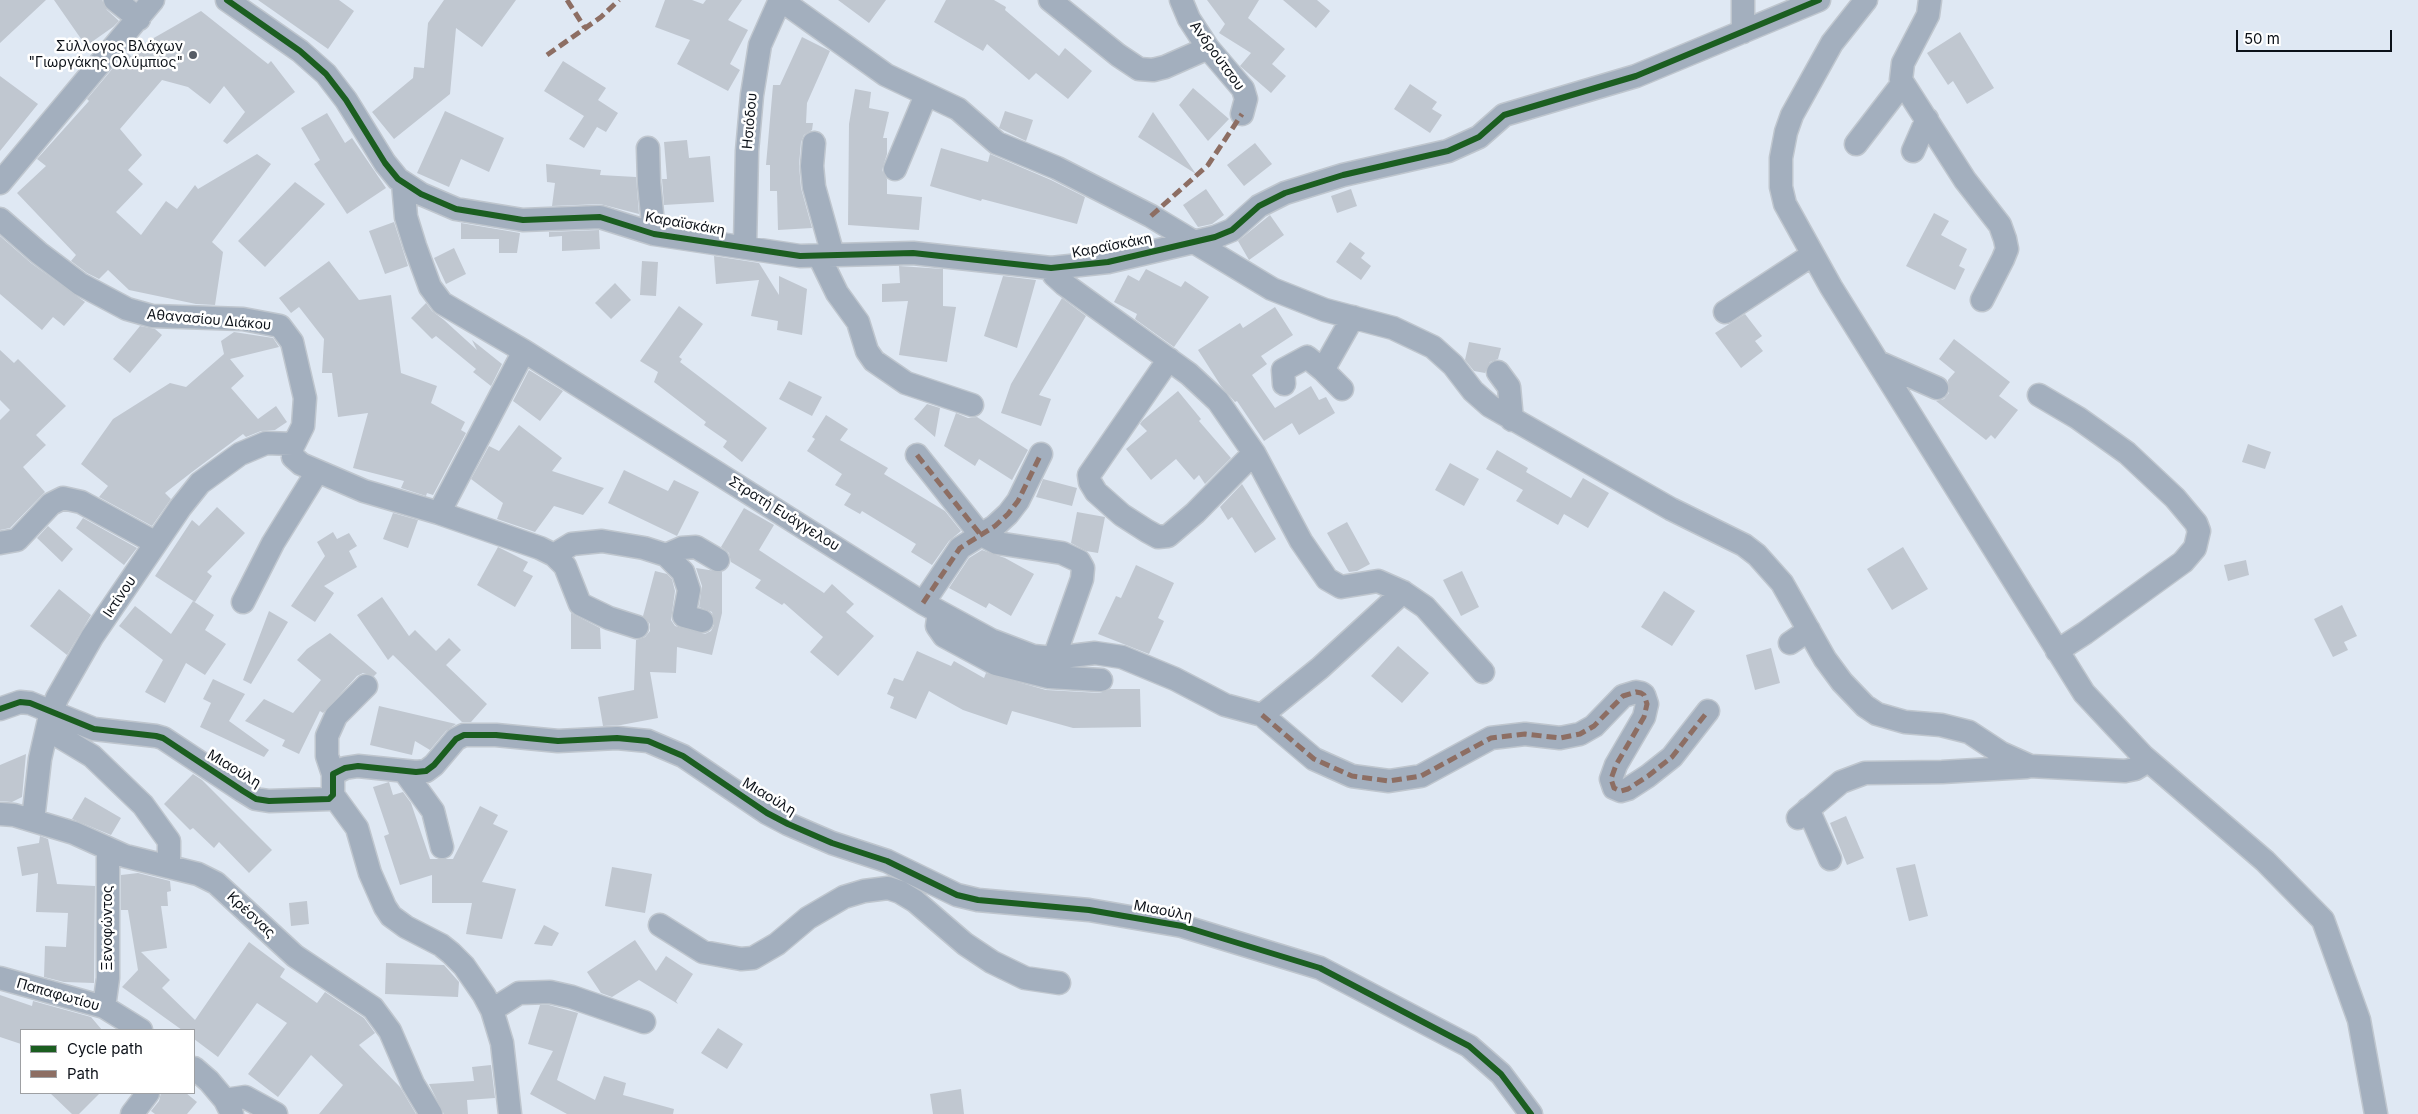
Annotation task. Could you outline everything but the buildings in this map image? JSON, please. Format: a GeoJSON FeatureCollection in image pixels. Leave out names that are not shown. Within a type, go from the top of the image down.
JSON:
{"type":"FeatureCollection","features":[{"type":"Feature","properties":{"kind":"street"},"geometry":{"type":"LineString","coordinates":[[115,0],[139,19]]}},
{"type":"Feature","properties":{"kind":"street"},"geometry":{"type":"LineString","coordinates":[[0,183],[153,0]]}},
{"type":"Feature","properties":{"kind":"street","name":"Καραϊσκάκη"},"geometry":{"type":"LineString","coordinates":[[227,0],[300,52],[326,74],[346,100],[391,171],[403,183],[434,200],[476,214],[523,220],[600,216],[654,234],[745,246],[782,254],[826,256],[913,253],[1051,268],[1102,263],[1196,242],[1232,230],[1259,206],[1285,193],[1342,175],[1448,151],[1479,137],[1504,115],[1636,76],[1819,0]]}},
{"type":"Feature","properties":{"kind":"street"},"geometry":{"type":"LineString","coordinates":[[781,0],[886,76],[958,109],[998,143],[1078,178],[1196,242],[1272,290],[1325,310],[1393,328],[1433,347],[1453,365],[1480,398],[1512,420],[1671,509],[1744,545],[1757,555],[1782,584],[1842,682],[1865,706],[1877,714],[1905,722],[1941,726],[1969,732],[2001,753],[2030,766]]}},
{"type":"Feature","properties":{"kind":"street","name":"Ησιόδου"},"geometry":{"type":"LineString","coordinates":[[745,246],[747,150],[752,95],[760,45],[781,0]]}},
{"type":"Feature","properties":{"kind":"street"},"geometry":{"type":"LineString","coordinates":[[1050,0],[1118,55],[1139,68],[1153,70],[1165,68],[1208,48]]}},
{"type":"Feature","properties":{"kind":"street","name":"Ανδρούτσου"},"geometry":{"type":"LineString","coordinates":[[1181,0],[1189,19],[1208,48],[1243,89],[1246,99],[1242,114]]}},
{"type":"Feature","properties":{"kind":"street"},"geometry":{"type":"LineString","coordinates":[[1743,0],[1743,32]]}},
{"type":"Feature","properties":{"kind":"street"},"geometry":{"type":"LineString","coordinates":[[1866,0],[1832,43],[1801,95],[1783,145],[1781,187],[1784,200],[1812,255],[2084,693],[2148,761],[2266,861],[2323,920],[2359,1020],[2376,1114]]}},
{"type":"Feature","properties":{"kind":"street"},"geometry":{"type":"LineString","coordinates":[[1930,0],[1928,15],[1900,72],[1902,83],[1965,180],[2000,225],[2006,249],[2003,259],[1982,300]]}},
{"type":"Feature","properties":{"kind":"street"},"geometry":{"type":"LineString","coordinates":[[1856,144],[1902,83]]}},
{"type":"Feature","properties":{"kind":"street"},"geometry":{"type":"LineString","coordinates":[[895,169],[926,95]]}},
{"type":"Feature","properties":{"kind":"street"},"geometry":{"type":"LineString","coordinates":[[1913,151],[1926,119]]}},
{"type":"Feature","properties":{"kind":"street"},"geometry":{"type":"LineString","coordinates":[[814,143],[812,166],[814,186],[826,256],[837,293],[858,322],[867,351],[874,361],[906,383],[972,405]]}},
{"type":"Feature","properties":{"kind":"street"},"geometry":{"type":"LineString","coordinates":[[648,148],[648,183],[654,234]]}},
{"type":"Feature","properties":{"kind":"street","name":"Στρατή Ευάγγελου"},"geometry":{"type":"LineString","coordinates":[[403,183],[408,227],[424,272],[435,294],[448,307],[524,351],[931,608],[991,640],[1033,656],[1054,658],[1095,653],[1122,657],[1167,675],[1225,705],[1262,715]]}},
{"type":"Feature","properties":{"kind":"street","name":"Αθανασίου Διάκου"},"geometry":{"type":"LineString","coordinates":[[0,219],[39,253],[80,284],[127,309],[152,316],[243,320],[272,324],[282,328],[292,342],[305,398],[304,421],[293,444]]}},
{"type":"Feature","properties":{"kind":"street"},"geometry":{"type":"LineString","coordinates":[[1725,312],[1812,255]]}},
{"type":"Feature","properties":{"kind":"street"},"geometry":{"type":"LineString","coordinates":[[1051,268],[1054,275],[1064,284],[1169,359],[1218,401],[1254,453],[1301,541],[1327,579],[1341,587],[1378,581],[1403,592],[1425,608],[1483,672]]}},
{"type":"Feature","properties":{"kind":"street"},"geometry":{"type":"LineString","coordinates":[[1324,370],[1353,317]]}},
{"type":"Feature","properties":{"kind":"street"},"geometry":{"type":"LineString","coordinates":[[439,513],[524,351]]}},
{"type":"Feature","properties":{"kind":"street"},"geometry":{"type":"LineString","coordinates":[[1284,384],[1283,370],[1308,357],[1342,389]]}},
{"type":"Feature","properties":{"kind":"street"},"geometry":{"type":"LineString","coordinates":[[1169,359],[1089,475],[1090,482],[1096,492],[1122,515],[1147,531],[1158,537],[1168,536],[1195,513],[1254,453]]}},
{"type":"Feature","properties":{"kind":"street"},"geometry":{"type":"LineString","coordinates":[[1878,362],[1937,388]]}},
{"type":"Feature","properties":{"kind":"street"},"geometry":{"type":"LineString","coordinates":[[1498,372],[1510,387],[1512,420]]}},
{"type":"Feature","properties":{"kind":"street"},"geometry":{"type":"LineString","coordinates":[[2039,395],[2078,418],[2128,453],[2175,498],[2196,523],[2199,531],[2195,548],[2183,562],[2057,651]]}},
{"type":"Feature","properties":{"kind":"street","name":"Ικτίνου"},"geometry":{"type":"LineString","coordinates":[[34,820],[40,759],[50,720],[82,653],[185,500],[200,483],[240,454],[266,443],[293,444]]}},
{"type":"Feature","properties":{"kind":"street"},"geometry":{"type":"LineString","coordinates":[[293,444],[292,450],[296,460],[317,472],[364,491],[439,513],[540,548],[554,555],[564,566],[580,604],[604,616],[637,627]]}},
{"type":"Feature","properties":{"kind":"street"},"geometry":{"type":"LineString","coordinates":[[1041,454],[1018,502],[995,526],[968,541],[953,556],[931,608],[944,636],[996,664],[1049,677],[1101,680]]}},
{"type":"Feature","properties":{"kind":"street"},"geometry":{"type":"LineString","coordinates":[[917,455],[980,534],[997,543],[1062,553],[1078,561],[1082,568],[1082,579],[1054,658]]}},
{"type":"Feature","properties":{"kind":"street"},"geometry":{"type":"LineString","coordinates":[[243,602],[273,543],[317,472]]}},
{"type":"Feature","properties":{"kind":"street"},"geometry":{"type":"LineString","coordinates":[[0,543],[16,540],[51,504],[63,498],[81,502],[156,543]]}},
{"type":"Feature","properties":{"kind":"street"},"geometry":{"type":"LineString","coordinates":[[554,555],[572,544],[602,541],[644,548],[666,554],[683,572],[689,590],[684,616],[702,621]]}},
{"type":"Feature","properties":{"kind":"street"},"geometry":{"type":"LineString","coordinates":[[666,554],[682,548],[696,547],[718,560]]}},
{"type":"Feature","properties":{"kind":"street"},"geometry":{"type":"LineString","coordinates":[[1403,592],[1320,668],[1262,715],[1314,759],[1352,776],[1389,781],[1421,776],[1491,738],[1525,734],[1560,738],[1580,734],[1594,726],[1624,696],[1636,692],[1644,696],[1647,704],[1644,717],[1616,765],[1611,778],[1614,788],[1621,790],[1648,776],[1672,757],[1708,711]]}},
{"type":"Feature","properties":{"kind":"street"},"geometry":{"type":"LineString","coordinates":[[1790,643],[1809,630]]}},
{"type":"Feature","properties":{"kind":"street"},"geometry":{"type":"LineString","coordinates":[[366,686],[336,716],[327,736],[327,756],[333,784],[357,828],[370,873],[385,907],[392,916],[406,927],[441,945],[451,953],[464,966],[492,1010],[502,1043],[510,1114]]}},
{"type":"Feature","properties":{"kind":"street","name":"Μιαούλη"},"geometry":{"type":"LineString","coordinates":[[0,709],[20,702],[30,703],[50,720],[94,729],[149,734],[163,738],[256,799],[286,802],[329,799],[333,784],[344,768],[358,766],[422,772],[430,768],[456,739],[473,734],[558,741],[617,738],[648,741],[683,756],[767,813],[788,824],[832,843],[895,865],[957,895],[978,900],[1030,906],[1090,910],[1182,926],[1320,968],[1469,1046],[1501,1074],[1531,1114]]}},
{"type":"Feature","properties":{"kind":"street"},"geometry":{"type":"LineString","coordinates":[[50,720],[92,756],[143,806],[169,841],[170,866]]}},
{"type":"Feature","properties":{"kind":"street"},"geometry":{"type":"LineString","coordinates":[[1830,859],[1803,814],[1841,782],[1865,773],[1942,772],[2030,766],[2125,771],[2135,770],[2148,761]]}},
{"type":"Feature","properties":{"kind":"street"},"geometry":{"type":"LineString","coordinates":[[404,770],[433,811],[442,847]]}},
{"type":"Feature","properties":{"kind":"street","name":"Κρέσνας"},"geometry":{"type":"LineString","coordinates":[[0,814],[34,820],[74,833],[108,850],[141,861],[170,866],[198,874],[216,884],[296,956],[373,1008],[390,1031],[413,1084],[430,1114]]}},
{"type":"Feature","properties":{"kind":"street","name":"Ξενοφώντος"},"geometry":{"type":"LineString","coordinates":[[104,1007],[108,978],[108,850]]}},
{"type":"Feature","properties":{"kind":"street"},"geometry":{"type":"LineString","coordinates":[[888,888],[895,865]]}},
{"type":"Feature","properties":{"kind":"street"},"geometry":{"type":"LineString","coordinates":[[660,926],[703,952],[747,959],[764,952],[808,918],[844,898],[864,890],[888,888],[900,892],[915,902],[965,944],[992,962],[1025,978],[1059,983]]}},
{"type":"Feature","properties":{"kind":"street","name":"Παπαφωτίου"},"geometry":{"type":"LineString","coordinates":[[0,978],[104,1007],[139,1029]]}},
{"type":"Feature","properties":{"kind":"street"},"geometry":{"type":"LineString","coordinates":[[492,1010],[518,993],[550,992],[572,997],[644,1022]]}},
{"type":"Feature","properties":{"kind":"street"},"geometry":{"type":"LineString","coordinates":[[195,1069],[204,1075],[228,1107],[246,1097],[276,1114]]}},
{"type":"Feature","properties":{"kind":"street"},"geometry":{"type":"LineString","coordinates":[[132,1114],[147,1094]]}},
{"type":"Feature","properties":{"kind":"marked path"},"geometry":{"type":"LineString","coordinates":[[567,0],[585,28]]}},
{"type":"Feature","properties":{"kind":"marked path"},"geometry":{"type":"LineString","coordinates":[[547,55],[601,17],[619,0]]}},
{"type":"Feature","properties":{"kind":"marked path"},"geometry":{"type":"LineString","coordinates":[[1151,216],[1208,165],[1242,114]]}},
{"type":"Feature","properties":{"kind":"marked path"},"geometry":{"type":"LineString","coordinates":[[923,603],[960,548],[995,526],[1008,514],[1018,501],[1041,454]]}},
{"type":"Feature","properties":{"kind":"marked path"},"geometry":{"type":"LineString","coordinates":[[917,455],[980,534]]}},
{"type":"Feature","properties":{"kind":"marked path"},"geometry":{"type":"LineString","coordinates":[[1262,715],[1314,759],[1352,776],[1389,781],[1421,776],[1491,738],[1525,734],[1560,738],[1580,734],[1594,726],[1623,696],[1636,692],[1641,693],[1644,695],[1647,704],[1644,717],[1616,765],[1611,779],[1614,788],[1621,791],[1628,789],[1648,776],[1672,757],[1708,711]]}},
{"type":"Feature","properties":{"kind":"cycle path"},"geometry":{"type":"LineString","coordinates":[[227,0],[300,51],[326,74],[346,100],[385,163],[398,179],[421,194],[456,209],[523,220],[600,217],[654,234],[800,256],[913,253],[1051,268],[1108,262],[1215,237],[1232,230],[1259,206],[1285,193],[1343,175],[1448,151],[1479,137],[1504,115],[1636,76],[1819,0]]}},
{"type":"Feature","properties":{"kind":"cycle path"},"geometry":{"type":"LineString","coordinates":[[0,709],[20,702],[30,703],[94,729],[163,738],[256,799],[269,801],[329,799],[333,795],[333,774],[345,768],[358,766],[416,772],[426,771],[434,765],[456,739],[464,735],[496,735],[558,741],[617,738],[648,741],[683,756],[767,813],[788,824],[832,843],[887,861],[957,895],[978,900],[1089,910],[1182,926],[1320,968],[1469,1046],[1501,1074],[1531,1114]]}},
{"type":"Feature","properties":{"kind":"place","name":"Σύλλογος Βλάχων \"Γιωργάκης Ολύμπιος\""},"geometry":{"type":"Point","coordinates":[193,55]}}]}
